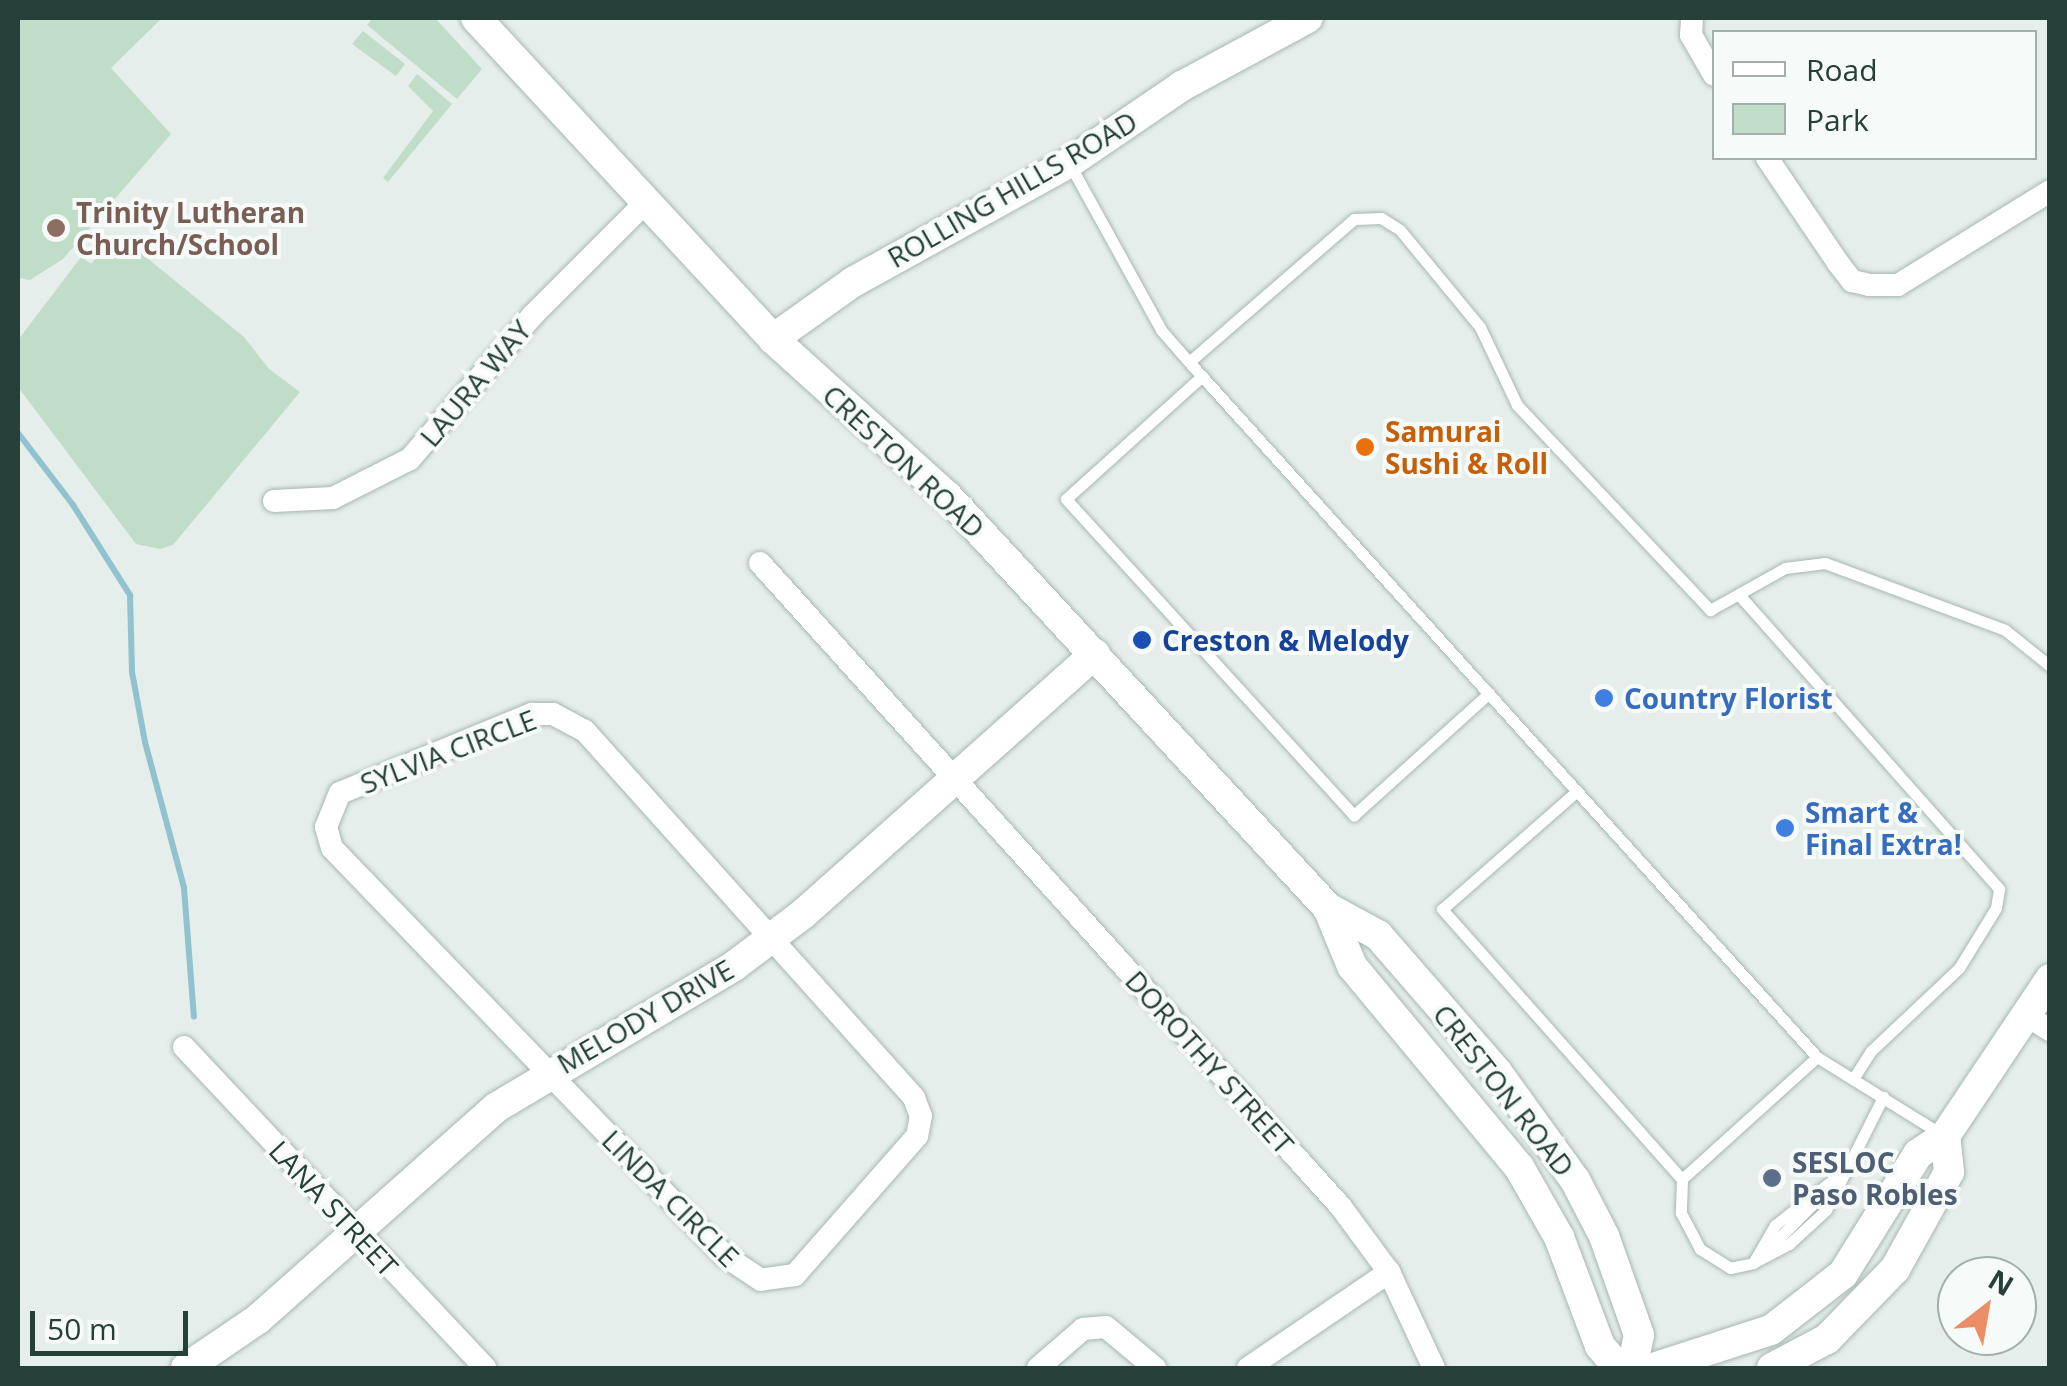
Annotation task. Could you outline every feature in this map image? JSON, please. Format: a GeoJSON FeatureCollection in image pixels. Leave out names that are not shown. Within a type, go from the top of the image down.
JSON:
{"type":"FeatureCollection","features":[{"type":"Feature","properties":{"kind":"main road","name":"CRESTON ROAD"},"geometry":{"type":"LineString","coordinates":[[476,18],[644,204],[773,339],[947,496],[1328,908],[1378,935],[1497,1072],[1575,1180],[1628,1295],[1639,1335],[1632,1368]]}},
{"type":"Feature","properties":{"kind":"main road","name":"ROLLING HILLS ROAD"},"geometry":{"type":"LineString","coordinates":[[773,339],[853,282],[1069,163],[1182,86],[1308,18]]}},
{"type":"Feature","properties":{"kind":"main road","name":"MELODY DRIVE"},"geometry":{"type":"LineString","coordinates":[[186,1368],[258,1319],[497,1107],[772,938],[1096,654]]}},
{"type":"Feature","properties":{"kind":"main road","name":"CRESTON ROAD"},"geometry":{"type":"LineString","coordinates":[[1328,908],[1352,966],[1519,1167],[1574,1270],[1600,1346],[1619,1368]]}},
{"type":"Feature","properties":{"kind":"main road"},"geometry":{"type":"LineString","coordinates":[[1653,1368],[1723,1350],[1798,1312],[1843,1274],[1918,1154],[1945,1136],[2036,1022],[2050,979]]}},
{"type":"Feature","properties":{"kind":"main road"},"geometry":{"type":"LineString","coordinates":[[1772,1368],[1827,1338],[1896,1269],[1949,1172],[1945,1136]]}},
{"type":"Feature","properties":{"kind":"street"},"geometry":{"type":"LineString","coordinates":[[1692,18],[1691,35],[1712,72]]}},
{"type":"Feature","properties":{"kind":"street"},"geometry":{"type":"LineString","coordinates":[[1768,160],[1838,264],[1852,281],[1869,285],[1898,285],[2050,191]]}},
{"type":"Feature","properties":{"kind":"street","name":"LAURA WAY"},"geometry":{"type":"LineString","coordinates":[[274,501],[333,498],[410,459],[533,315],[644,204]]}},
{"type":"Feature","properties":{"kind":"street","name":"DOROTHY STREET"},"geometry":{"type":"LineString","coordinates":[[760,563],[1341,1207],[1389,1272],[1434,1368]]}},
{"type":"Feature","properties":{"kind":"street","name":"SYLVIA CIRCLE"},"geometry":{"type":"LineString","coordinates":[[546,1074],[332,848],[326,827],[340,793],[532,714],[553,714],[585,732],[772,938]]}},
{"type":"Feature","properties":{"kind":"street","name":"LINDA CIRCLE"},"geometry":{"type":"LineString","coordinates":[[546,1074],[734,1263],[761,1280],[795,1275],[910,1145],[921,1116],[906,1088],[772,938]]}},
{"type":"Feature","properties":{"kind":"street","name":"LANA STREET"},"geometry":{"type":"LineString","coordinates":[[184,1047],[485,1368]]}},
{"type":"Feature","properties":{"kind":"street"},"geometry":{"type":"LineString","coordinates":[[1248,1368],[1389,1272]]}},
{"type":"Feature","properties":{"kind":"street"},"geometry":{"type":"LineString","coordinates":[[1038,1368],[1082,1328],[1106,1327],[1123,1336],[1154,1368]]}},
{"type":"Feature","properties":{"kind":"lane"},"geometry":{"type":"LineString","coordinates":[[1069,163],[1161,330],[1202,376],[1817,1057],[1945,1136]]}},
{"type":"Feature","properties":{"kind":"lane"},"geometry":{"type":"LineString","coordinates":[[1190,362],[1354,219],[1381,218],[1400,230],[1480,327],[1517,405],[1710,610],[1742,598],[1785,568],[1825,563],[2005,630],[2050,666]]}},
{"type":"Feature","properties":{"kind":"lane"},"geometry":{"type":"LineString","coordinates":[[1202,376],[1066,499],[1086,522],[1354,816],[1489,694]]}},
{"type":"Feature","properties":{"kind":"lane"},"geometry":{"type":"LineString","coordinates":[[1742,598],[1999,889],[1996,908],[1959,968],[1871,1051],[1853,1079]]}},
{"type":"Feature","properties":{"kind":"lane"},"geometry":{"type":"LineString","coordinates":[[1577,791],[1442,909],[1682,1180],[1682,1213],[1700,1249],[1730,1268],[1752,1264],[1790,1244],[1826,1210],[1882,1097]]}},
{"type":"Feature","properties":{"kind":"lane"},"geometry":{"type":"LineString","coordinates":[[1682,1180],[1817,1057]]}},
{"type":"Feature","properties":{"kind":"lane"},"geometry":{"type":"LineString","coordinates":[[1752,1264],[1775,1226],[1846,1170]]}},
{"type":"Feature","properties":{"kind":"green space","name":"Trinity Lutheran Church/School"},"geometry":{"type":"Polygon","coordinates":[[[18,18],[162,18],[111,68],[171,134],[63,259],[30,280],[18,278],[18,18]]]}},
{"type":"Feature","properties":{"kind":"green space"},"geometry":{"type":"Polygon","coordinates":[[[373,18],[435,18],[482,69],[457,99],[367,25],[373,18]]]}},
{"type":"Feature","properties":{"kind":"green space"},"geometry":{"type":"Polygon","coordinates":[[[363,31],[405,64],[396,76],[352,44],[363,31]]]}},
{"type":"Feature","properties":{"kind":"green space"},"geometry":{"type":"Polygon","coordinates":[[[417,74],[452,104],[388,182],[383,178],[433,111],[408,86],[417,74]]]}},
{"type":"Feature","properties":{"kind":"green space"},"geometry":{"type":"Polygon","coordinates":[[[113,238],[125,240],[244,337],[269,369],[300,392],[173,545],[160,549],[136,544],[18,387],[18,340],[81,257],[91,264],[113,238]]]}},
{"type":"Feature","properties":{"kind":"waterway"},"geometry":{"type":"LineString","coordinates":[[18,433],[73,505],[130,595],[132,672],[145,742],[184,888],[194,1017]]}},
{"type":"Feature","properties":{"kind":"place","name":"Trinity Lutheran Church/School"},"geometry":{"type":"Point","coordinates":[56,228]}},
{"type":"Feature","properties":{"kind":"place","name":"Samurai Sushi & Roll"},"geometry":{"type":"Point","coordinates":[1365,447]}},
{"type":"Feature","properties":{"kind":"place","name":"Creston & Melody"},"geometry":{"type":"Point","coordinates":[1142,640]}},
{"type":"Feature","properties":{"kind":"place","name":"Country Florist"},"geometry":{"type":"Point","coordinates":[1604,698]}},
{"type":"Feature","properties":{"kind":"place","name":"Smart & Final Extra!"},"geometry":{"type":"Point","coordinates":[1785,828]}},
{"type":"Feature","properties":{"kind":"place","name":"SESLOC Paso Robles"},"geometry":{"type":"Point","coordinates":[1772,1178]}}]}
